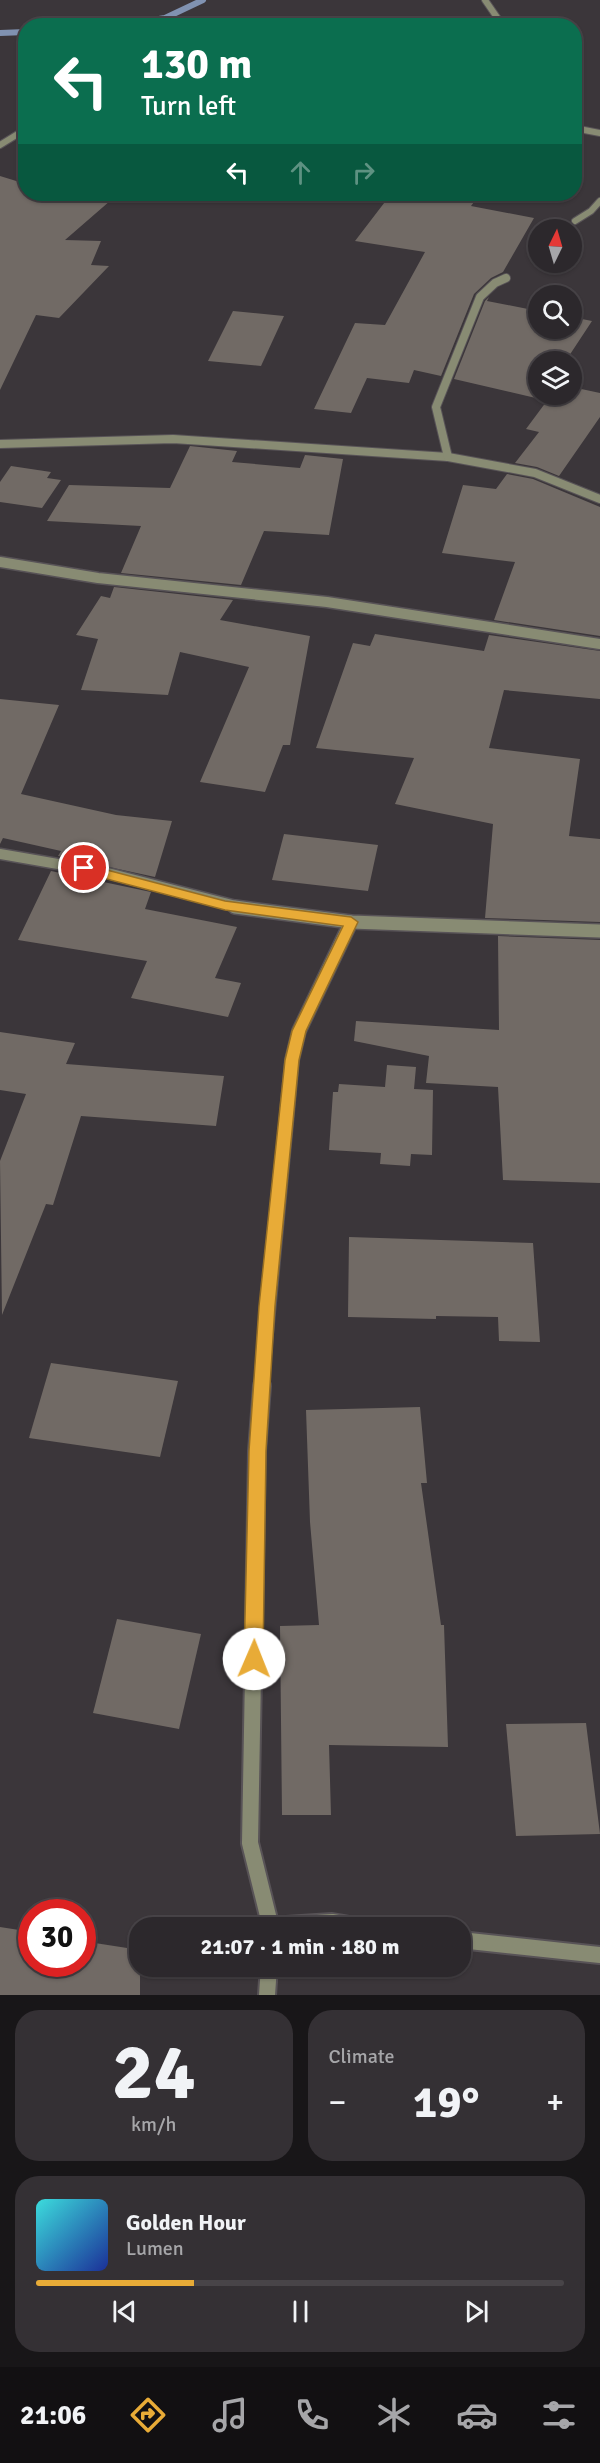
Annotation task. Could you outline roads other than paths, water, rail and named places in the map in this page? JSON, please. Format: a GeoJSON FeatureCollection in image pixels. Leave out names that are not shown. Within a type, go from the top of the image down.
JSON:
{"type":"FeatureCollection","features":[{"type":"Feature","properties":{"kind":"street"},"geometry":{"type":"LineString","coordinates":[[485,0],[497,18]]}},
{"type":"Feature","properties":{"kind":"street"},"geometry":{"type":"LineString","coordinates":[[582,130],[600,133]]}},
{"type":"Feature","properties":{"kind":"street"},"geometry":{"type":"LineString","coordinates":[[0,145],[18,134]]}},
{"type":"Feature","properties":{"kind":"street"},"geometry":{"type":"LineString","coordinates":[[578,219],[591,211],[600,201]]}},
{"type":"Feature","properties":{"kind":"street"},"geometry":{"type":"LineString","coordinates":[[447,457],[436,407],[480,297],[495,283],[506,278]]}},
{"type":"Feature","properties":{"kind":"street"},"geometry":{"type":"LineString","coordinates":[[0,444],[173,439],[447,457],[535,473],[600,499]]}},
{"type":"Feature","properties":{"kind":"street"},"geometry":{"type":"LineString","coordinates":[[0,562],[98,578],[327,602],[600,644]]}},
{"type":"Feature","properties":{"kind":"street"},"geometry":{"type":"LineString","coordinates":[[0,854],[104,872],[225,905],[351,922],[600,931]]}},
{"type":"Feature","properties":{"kind":"street"},"geometry":{"type":"LineString","coordinates":[[268,1917],[250,1843],[257,1451],[267,1306],[292,1060],[299,1031],[351,922]]}},
{"type":"Feature","properties":{"kind":"street"},"geometry":{"type":"LineString","coordinates":[[471,1941],[600,1955]]}},
{"type":"Feature","properties":{"kind":"street"},"geometry":{"type":"LineString","coordinates":[[267,1995],[268,1977]]}},
{"type":"Feature","properties":{"kind":"waterway"},"geometry":{"type":"LineString","coordinates":[[165,18],[203,0]]}},
{"type":"Feature","properties":{"kind":"waterway"},"geometry":{"type":"LineString","coordinates":[[0,33],[18,32]]}}]}
